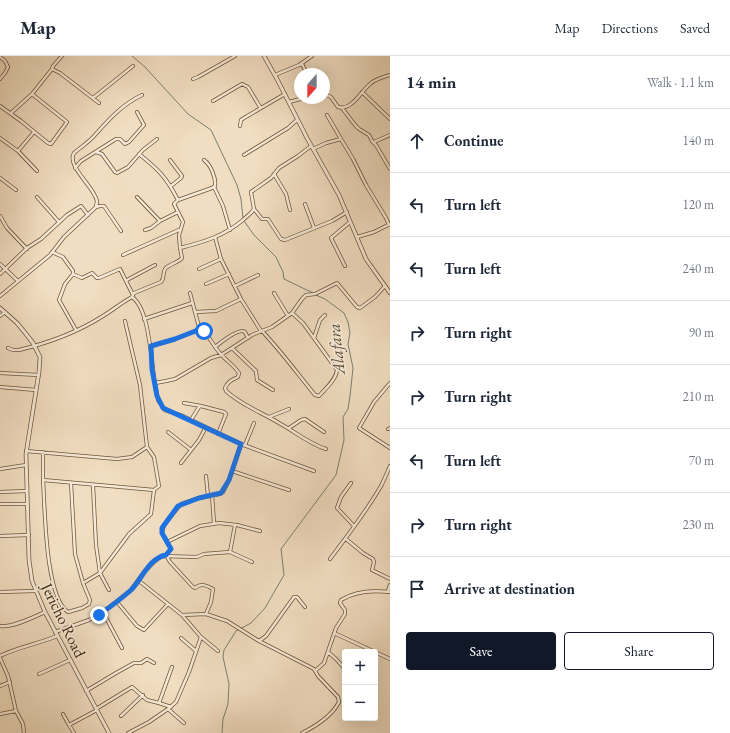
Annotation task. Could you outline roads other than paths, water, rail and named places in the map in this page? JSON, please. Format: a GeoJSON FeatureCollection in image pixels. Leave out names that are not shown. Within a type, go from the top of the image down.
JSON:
{"type":"FeatureCollection","features":[{"type":"Feature","properties":{"kind":"street"},"geometry":{"type":"LineString","coordinates":[[11,113],[32,94],[62,56]]}},
{"type":"Feature","properties":{"kind":"street"},"geometry":{"type":"LineString","coordinates":[[193,79],[235,56]]}},
{"type":"Feature","properties":{"kind":"street"},"geometry":{"type":"LineString","coordinates":[[264,56],[285,94],[297,120],[333,183],[347,212],[366,259],[390,293]]}},
{"type":"Feature","properties":{"kind":"street"},"geometry":{"type":"LineString","coordinates":[[275,75],[302,63],[312,56]]}},
{"type":"Feature","properties":{"kind":"street"},"geometry":{"type":"LineString","coordinates":[[0,57],[5,61],[8,67],[0,79]]}},
{"type":"Feature","properties":{"kind":"street"},"geometry":{"type":"LineString","coordinates":[[302,63],[304,68]]}},
{"type":"Feature","properties":{"kind":"street"},"geometry":{"type":"LineString","coordinates":[[93,98],[134,66]]}},
{"type":"Feature","properties":{"kind":"street"},"geometry":{"type":"LineString","coordinates":[[52,69],[60,73],[99,103]]}},
{"type":"Feature","properties":{"kind":"street"},"geometry":{"type":"LineString","coordinates":[[342,108],[355,100],[370,83],[390,75]]}},
{"type":"Feature","properties":{"kind":"street"},"geometry":{"type":"LineString","coordinates":[[213,101],[239,85],[246,85],[260,107]]}},
{"type":"Feature","properties":{"kind":"street"},"geometry":{"type":"LineString","coordinates":[[362,92],[390,119]]}},
{"type":"Feature","properties":{"kind":"street"},"geometry":{"type":"LineString","coordinates":[[0,106],[51,144],[67,123],[32,94]]}},
{"type":"Feature","properties":{"kind":"street"},"geometry":{"type":"LineString","coordinates":[[240,126],[242,119],[260,107],[285,94]]}},
{"type":"Feature","properties":{"kind":"street"},"geometry":{"type":"LineString","coordinates":[[96,207],[97,200],[91,188],[76,168],[72,158],[74,153],[95,136],[103,125],[123,107],[142,95]]}},
{"type":"Feature","properties":{"kind":"street"},"geometry":{"type":"LineString","coordinates":[[330,97],[338,106],[342,108],[354,125],[368,134],[390,169]]}},
{"type":"Feature","properties":{"kind":"street"},"geometry":{"type":"LineString","coordinates":[[289,102],[294,101]]}},
{"type":"Feature","properties":{"kind":"street"},"geometry":{"type":"LineString","coordinates":[[76,168],[81,161],[116,139],[120,139],[125,144],[129,142],[144,125],[137,112]]}},
{"type":"Feature","properties":{"kind":"street"},"geometry":{"type":"LineString","coordinates":[[327,115],[389,224],[374,232],[357,237]]}},
{"type":"Feature","properties":{"kind":"street"},"geometry":{"type":"LineString","coordinates":[[244,155],[288,128],[297,120]]}},
{"type":"Feature","properties":{"kind":"street"},"geometry":{"type":"LineString","coordinates":[[18,151],[34,132]]}},
{"type":"Feature","properties":{"kind":"street"},"geometry":{"type":"LineString","coordinates":[[374,142],[390,135]]}},
{"type":"Feature","properties":{"kind":"street"},"geometry":{"type":"LineString","coordinates":[[0,138],[18,151],[38,171]]}},
{"type":"Feature","properties":{"kind":"street"},"geometry":{"type":"LineString","coordinates":[[96,152],[102,154],[117,173],[128,167],[139,154],[157,139]]}},
{"type":"Feature","properties":{"kind":"street"},"geometry":{"type":"LineString","coordinates":[[341,139],[312,147],[280,168],[271,178],[251,192],[254,210],[262,219],[267,218],[270,221],[283,240],[289,240],[332,221],[347,212]]}},
{"type":"Feature","properties":{"kind":"street"},"geometry":{"type":"LineString","coordinates":[[139,154],[157,168],[171,186],[178,200]]}},
{"type":"Feature","properties":{"kind":"street"},"geometry":{"type":"LineString","coordinates":[[170,160],[182,176],[171,186]]}},
{"type":"Feature","properties":{"kind":"street"},"geometry":{"type":"LineString","coordinates":[[204,160],[208,163],[215,181],[214,187],[223,206],[230,230]]}},
{"type":"Feature","properties":{"kind":"street"},"geometry":{"type":"LineString","coordinates":[[274,174],[286,194],[290,210]]}},
{"type":"Feature","properties":{"kind":"street"},"geometry":{"type":"LineString","coordinates":[[0,178],[16,190]]}},
{"type":"Feature","properties":{"kind":"street"},"geometry":{"type":"LineString","coordinates":[[8,348],[19,350],[68,334],[104,316],[120,304],[162,280],[165,270],[182,258],[180,235],[183,222],[174,204],[178,200],[214,187]]}},
{"type":"Feature","properties":{"kind":"street"},"geometry":{"type":"LineString","coordinates":[[37,197],[59,222]]}},
{"type":"Feature","properties":{"kind":"street"},"geometry":{"type":"LineString","coordinates":[[137,197],[160,221]]}},
{"type":"Feature","properties":{"kind":"street"},"geometry":{"type":"LineString","coordinates":[[305,204],[314,228]]}},
{"type":"Feature","properties":{"kind":"street"},"geometry":{"type":"LineString","coordinates":[[0,274],[27,249],[79,207],[81,206],[88,215]]}},
{"type":"Feature","properties":{"kind":"street"},"geometry":{"type":"LineString","coordinates":[[0,296],[52,252],[64,237],[96,207],[104,206],[121,231]]}},
{"type":"Feature","properties":{"kind":"street"},"geometry":{"type":"LineString","coordinates":[[180,248],[201,243],[230,230],[254,210]]}},
{"type":"Feature","properties":{"kind":"street"},"geometry":{"type":"LineString","coordinates":[[145,230],[178,212]]}},
{"type":"Feature","properties":{"kind":"street"},"geometry":{"type":"LineString","coordinates":[[0,216],[7,228],[27,249]]}},
{"type":"Feature","properties":{"kind":"street"},"geometry":{"type":"LineString","coordinates":[[345,266],[331,239],[332,236],[351,222]]}},
{"type":"Feature","properties":{"kind":"street"},"geometry":{"type":"LineString","coordinates":[[123,255],[182,229]]}},
{"type":"Feature","properties":{"kind":"street"},"geometry":{"type":"LineString","coordinates":[[215,237],[221,259],[261,331],[286,358],[315,395],[318,396],[330,383],[337,370],[303,323],[292,313]]}},
{"type":"Feature","properties":{"kind":"street"},"geometry":{"type":"LineString","coordinates":[[52,252],[63,257],[73,271],[73,274],[82,278],[92,273],[98,278],[120,268],[127,280],[144,319],[151,346],[157,396],[163,408],[241,444],[314,471]]}},
{"type":"Feature","properties":{"kind":"street"},"geometry":{"type":"LineString","coordinates":[[198,269],[221,259]]}},
{"type":"Feature","properties":{"kind":"street"},"geometry":{"type":"LineString","coordinates":[[0,264],[18,281]]}},
{"type":"Feature","properties":{"kind":"street"},"geometry":{"type":"LineString","coordinates":[[127,280],[155,265]]}},
{"type":"Feature","properties":{"kind":"street"},"geometry":{"type":"LineString","coordinates":[[73,274],[65,284],[59,300],[76,330]]}},
{"type":"Feature","properties":{"kind":"street"},"geometry":{"type":"LineString","coordinates":[[206,284],[229,274]]}},
{"type":"Feature","properties":{"kind":"street"},"geometry":{"type":"LineString","coordinates":[[235,286],[258,276]]}},
{"type":"Feature","properties":{"kind":"street"},"geometry":{"type":"LineString","coordinates":[[155,383],[174,379],[200,364],[221,355],[288,316],[304,297],[324,290],[335,283],[340,285],[360,308],[375,297],[385,286]]}},
{"type":"Feature","properties":{"kind":"street"},"geometry":{"type":"LineString","coordinates":[[190,293],[199,328],[204,331],[221,355],[226,358],[239,373],[238,377],[227,384],[225,388],[226,391],[251,409],[289,428],[317,446],[326,449]]}},
{"type":"Feature","properties":{"kind":"street"},"geometry":{"type":"LineString","coordinates":[[274,293],[288,316]]}},
{"type":"Feature","properties":{"kind":"street"},"geometry":{"type":"LineString","coordinates":[[195,312],[216,310],[242,299]]}},
{"type":"Feature","properties":{"kind":"street"},"geometry":{"type":"LineString","coordinates":[[144,319],[192,303]]}},
{"type":"Feature","properties":{"kind":"street","name":"Jericho Road"},"geometry":{"type":"LineString","coordinates":[[0,308],[17,323],[34,345],[40,357],[39,375],[26,451],[30,573],[35,590],[45,612],[109,733]]}},
{"type":"Feature","properties":{"kind":"street"},"geometry":{"type":"LineString","coordinates":[[0,316],[5,312]]}},
{"type":"Feature","properties":{"kind":"street"},"geometry":{"type":"LineString","coordinates":[[314,338],[320,320],[325,315]]}},
{"type":"Feature","properties":{"kind":"street"},"geometry":{"type":"LineString","coordinates":[[43,480],[154,490],[159,486],[154,457],[147,447],[140,384],[125,321]]}},
{"type":"Feature","properties":{"kind":"street"},"geometry":{"type":"LineString","coordinates":[[151,346],[175,339],[198,330],[199,328]]}},
{"type":"Feature","properties":{"kind":"street"},"geometry":{"type":"LineString","coordinates":[[215,347],[236,332],[244,332],[248,338]]}},
{"type":"Feature","properties":{"kind":"street"},"geometry":{"type":"LineString","coordinates":[[232,348],[256,371],[257,380],[273,390]]}},
{"type":"Feature","properties":{"kind":"street"},"geometry":{"type":"LineString","coordinates":[[0,373],[39,375]]}},
{"type":"Feature","properties":{"kind":"street"},"geometry":{"type":"LineString","coordinates":[[390,383],[374,402],[359,428],[390,448]]}},
{"type":"Feature","properties":{"kind":"street"},"geometry":{"type":"LineString","coordinates":[[0,388],[36,390]]}},
{"type":"Feature","properties":{"kind":"street"},"geometry":{"type":"LineString","coordinates":[[184,403],[212,408],[226,413],[218,434]]}},
{"type":"Feature","properties":{"kind":"street"},"geometry":{"type":"LineString","coordinates":[[191,420],[201,406]]}},
{"type":"Feature","properties":{"kind":"street"},"geometry":{"type":"LineString","coordinates":[[269,418],[289,409]]}},
{"type":"Feature","properties":{"kind":"street"},"geometry":{"type":"LineString","coordinates":[[289,428],[305,419],[324,432]]}},
{"type":"Feature","properties":{"kind":"street"},"geometry":{"type":"LineString","coordinates":[[245,445],[254,423]]}},
{"type":"Feature","properties":{"kind":"street"},"geometry":{"type":"LineString","coordinates":[[181,463],[206,428]]}},
{"type":"Feature","properties":{"kind":"street"},"geometry":{"type":"LineString","coordinates":[[168,432],[191,450]]}},
{"type":"Feature","properties":{"kind":"street"},"geometry":{"type":"LineString","coordinates":[[166,555],[171,549],[162,533],[162,528],[178,506],[199,498],[220,494],[223,492],[229,480],[241,444]]}},
{"type":"Feature","properties":{"kind":"street"},"geometry":{"type":"LineString","coordinates":[[26,451],[117,459],[132,457],[147,447]]}},
{"type":"Feature","properties":{"kind":"street"},"geometry":{"type":"LineString","coordinates":[[43,452],[43,480],[50,569],[57,596],[64,609],[68,612],[82,608],[89,604],[90,600],[83,583],[75,554],[71,483]]}},
{"type":"Feature","properties":{"kind":"street"},"geometry":{"type":"LineString","coordinates":[[0,469],[26,465]]}},
{"type":"Feature","properties":{"kind":"street"},"geometry":{"type":"LineString","coordinates":[[330,559],[359,520],[378,490],[390,466]]}},
{"type":"Feature","properties":{"kind":"street"},"geometry":{"type":"LineString","coordinates":[[232,471],[289,490]]}},
{"type":"Feature","properties":{"kind":"street"},"geometry":{"type":"LineString","coordinates":[[206,476],[214,523]]}},
{"type":"Feature","properties":{"kind":"street"},"geometry":{"type":"LineString","coordinates":[[351,483],[341,497],[337,508],[354,526]]}},
{"type":"Feature","properties":{"kind":"street"},"geometry":{"type":"LineString","coordinates":[[93,485],[96,545],[100,572],[109,590]]}},
{"type":"Feature","properties":{"kind":"street"},"geometry":{"type":"LineString","coordinates":[[83,583],[100,572],[130,534],[151,514],[154,490]]}},
{"type":"Feature","properties":{"kind":"street"},"geometry":{"type":"LineString","coordinates":[[0,492],[27,491]]}},
{"type":"Feature","properties":{"kind":"street"},"geometry":{"type":"LineString","coordinates":[[0,504],[28,504]]}},
{"type":"Feature","properties":{"kind":"street"},"geometry":{"type":"LineString","coordinates":[[166,542],[200,526],[214,523],[235,524],[260,531]]}},
{"type":"Feature","properties":{"kind":"street"},"geometry":{"type":"LineString","coordinates":[[230,552],[235,524]]}},
{"type":"Feature","properties":{"kind":"street"},"geometry":{"type":"LineString","coordinates":[[0,536],[28,534]]}},
{"type":"Feature","properties":{"kind":"street"},"geometry":{"type":"LineString","coordinates":[[346,539],[363,554],[373,559],[374,562],[371,568],[372,570],[390,579]]}},
{"type":"Feature","properties":{"kind":"street"},"geometry":{"type":"LineString","coordinates":[[55,632],[89,620],[103,612],[131,590],[139,581],[144,572],[162,556],[197,557],[204,554],[230,552],[252,562]]}},
{"type":"Feature","properties":{"kind":"street"},"geometry":{"type":"LineString","coordinates":[[166,555],[170,562],[193,587],[195,588],[198,585],[202,585],[213,589],[211,602],[206,614]]}},
{"type":"Feature","properties":{"kind":"street"},"geometry":{"type":"LineString","coordinates":[[139,581],[182,615],[201,637],[218,651]]}},
{"type":"Feature","properties":{"kind":"street"},"geometry":{"type":"LineString","coordinates":[[315,671],[324,663],[334,633],[345,614],[340,603],[341,600],[356,593],[389,592],[390,585]]}},
{"type":"Feature","properties":{"kind":"street"},"geometry":{"type":"LineString","coordinates":[[0,592],[35,590]]}},
{"type":"Feature","properties":{"kind":"street"},"geometry":{"type":"LineString","coordinates":[[259,641],[266,636],[294,597],[297,597],[305,607]]}},
{"type":"Feature","properties":{"kind":"street"},"geometry":{"type":"LineString","coordinates":[[117,602],[137,626],[144,630],[168,604]]}},
{"type":"Feature","properties":{"kind":"street"},"geometry":{"type":"LineString","coordinates":[[0,626],[24,621],[45,612]]}},
{"type":"Feature","properties":{"kind":"street"},"geometry":{"type":"LineString","coordinates":[[103,612],[122,648]]}},
{"type":"Feature","properties":{"kind":"street"},"geometry":{"type":"LineString","coordinates":[[182,615],[206,614],[227,621],[259,641],[315,671],[338,697],[339,702],[337,706],[316,726],[302,733]]}},
{"type":"Feature","properties":{"kind":"street"},"geometry":{"type":"LineString","coordinates":[[334,633],[366,649]]}},
{"type":"Feature","properties":{"kind":"street"},"geometry":{"type":"LineString","coordinates":[[24,733],[23,724],[16,711],[10,682],[0,657],[13,650],[41,643],[57,636]]}},
{"type":"Feature","properties":{"kind":"street"},"geometry":{"type":"LineString","coordinates":[[128,733],[169,708],[178,699],[201,637]]}},
{"type":"Feature","properties":{"kind":"street"},"geometry":{"type":"LineString","coordinates":[[181,638],[196,651]]}},
{"type":"Feature","properties":{"kind":"street"},"geometry":{"type":"LineString","coordinates":[[328,652],[342,666]]}},
{"type":"Feature","properties":{"kind":"street"},"geometry":{"type":"LineString","coordinates":[[378,655],[390,659]]}},
{"type":"Feature","properties":{"kind":"street"},"geometry":{"type":"LineString","coordinates":[[86,691],[134,663],[141,663],[147,659],[154,663]]}},
{"type":"Feature","properties":{"kind":"street"},"geometry":{"type":"LineString","coordinates":[[39,674],[70,660]]}},
{"type":"Feature","properties":{"kind":"street"},"geometry":{"type":"LineString","coordinates":[[159,703],[172,667]]}},
{"type":"Feature","properties":{"kind":"street"},"geometry":{"type":"LineString","coordinates":[[0,686],[10,682]]}},
{"type":"Feature","properties":{"kind":"street"},"geometry":{"type":"LineString","coordinates":[[69,725],[97,710],[131,687],[143,695],[147,700],[159,703],[169,708],[184,723]]}},
{"type":"Feature","properties":{"kind":"street"},"geometry":{"type":"LineString","coordinates":[[121,716],[143,695]]}},
{"type":"Feature","properties":{"kind":"street"},"geometry":{"type":"LineString","coordinates":[[0,714],[16,711]]}},
{"type":"Feature","properties":{"kind":"street"},"geometry":{"type":"LineString","coordinates":[[64,714],[74,733]]}},
{"type":"Feature","properties":{"kind":"waterway","name":"Alafara"},"geometry":{"type":"LineString","coordinates":[[132,56],[145,67],[188,114],[211,130],[237,185],[241,199],[243,218]]}},
{"type":"Feature","properties":{"kind":"waterway","name":"Alafara"},"geometry":{"type":"LineString","coordinates":[[244,221],[254,235],[276,257],[283,272],[284,279],[313,293]]}},
{"type":"Feature","properties":{"kind":"waterway","name":"Alafara"},"geometry":{"type":"LineString","coordinates":[[222,733],[223,719],[228,704],[229,684],[223,657],[224,650],[236,631],[251,623],[265,608],[284,575],[281,549],[336,475],[344,440],[343,417],[348,409],[353,368],[348,344],[350,333],[348,322],[344,313],[325,299],[316,295]]}}]}
